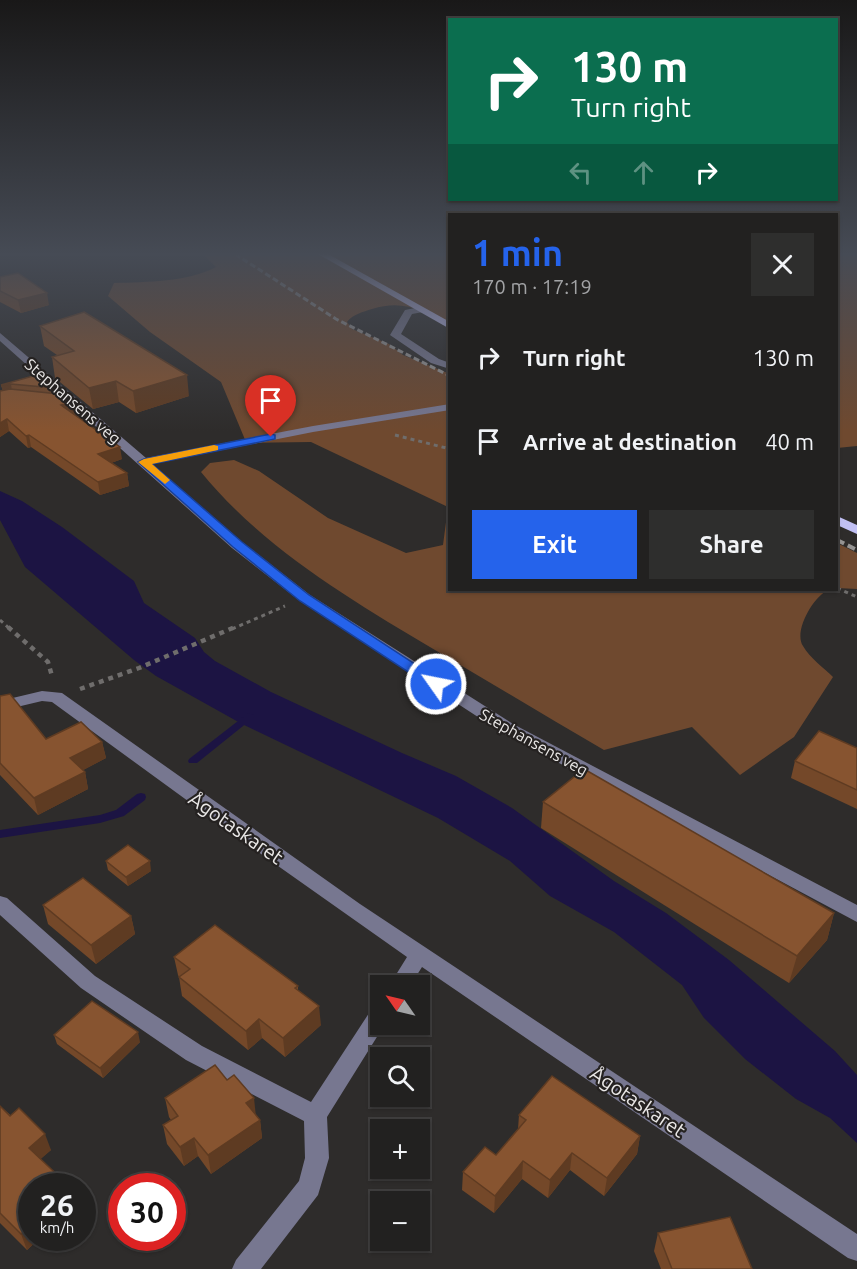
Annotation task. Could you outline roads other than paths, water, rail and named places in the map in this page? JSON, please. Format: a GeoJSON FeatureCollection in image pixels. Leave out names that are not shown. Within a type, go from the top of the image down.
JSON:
{"type":"FeatureCollection","features":[{"type":"Feature","properties":{"kind":"main road"},"geometry":{"type":"LineString","coordinates":[[426,313],[448,325]]}},
{"type":"Feature","properties":{"kind":"main road"},"geometry":{"type":"LineString","coordinates":[[838,520],[857,530]]}},
{"type":"Feature","properties":{"kind":"street"},"geometry":{"type":"LineString","coordinates":[[407,313],[395,335],[435,361],[448,365]]}},
{"type":"Feature","properties":{"kind":"street","name":"Stephansens veg"},"geometry":{"type":"LineString","coordinates":[[0,336],[237,545],[305,598],[507,728],[857,914]]}},
{"type":"Feature","properties":{"kind":"street","name":"Stephansens veg"},"geometry":{"type":"LineString","coordinates":[[0,350],[15,350]]}},
{"type":"Feature","properties":{"kind":"street"},"geometry":{"type":"LineString","coordinates":[[54,399],[75,402]]}},
{"type":"Feature","properties":{"kind":"street"},"geometry":{"type":"LineString","coordinates":[[144,462],[358,421],[448,407]]}},
{"type":"Feature","properties":{"kind":"street","name":"Ågotaskaret"},"geometry":{"type":"LineString","coordinates":[[0,706],[42,696],[56,697],[163,776],[419,954],[857,1249]]}},
{"type":"Feature","properties":{"kind":"street"},"geometry":{"type":"LineString","coordinates":[[0,903],[88,982],[194,1053],[315,1115]]}},
{"type":"Feature","properties":{"kind":"street"},"geometry":{"type":"LineString","coordinates":[[406,975],[419,954]]}},
{"type":"Feature","properties":{"kind":"street"},"geometry":{"type":"LineString","coordinates":[[245,1269],[309,1187],[317,1158],[315,1115],[370,1030]]}},
{"type":"Feature","properties":{"kind":"waterway"},"geometry":{"type":"LineString","coordinates":[[193,761],[250,716]]}},
{"type":"Feature","properties":{"kind":"waterway"},"geometry":{"type":"LineString","coordinates":[[0,834],[100,819],[120,813],[141,797]]}},
{"type":"Feature","properties":{"kind":"railway"},"geometry":{"type":"LineString","coordinates":[[327,313],[448,375]]}},
{"type":"Feature","properties":{"kind":"railway"},"geometry":{"type":"LineString","coordinates":[[838,540],[857,550]]}}]}
